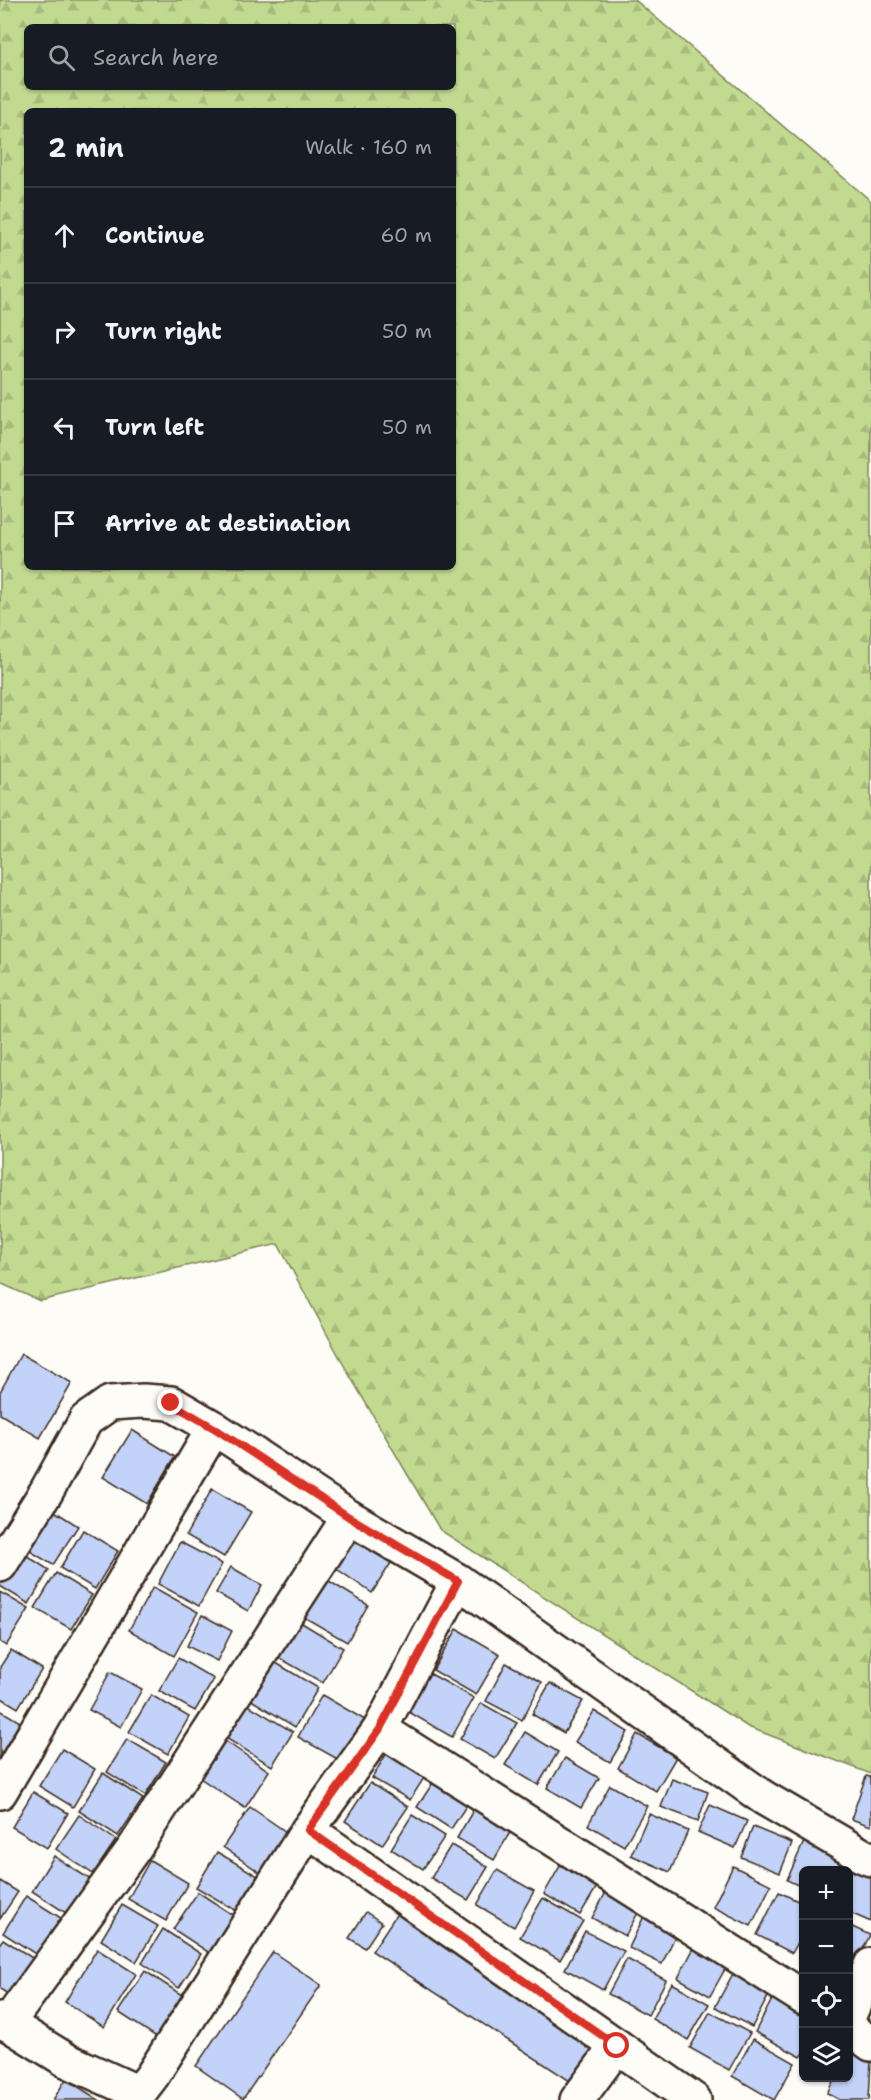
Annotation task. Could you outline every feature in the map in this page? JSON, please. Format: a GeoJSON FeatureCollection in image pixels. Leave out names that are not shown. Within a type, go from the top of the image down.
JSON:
{"type":"FeatureCollection","features":[{"type":"Feature","properties":{"kind":"street"},"geometry":{"type":"LineString","coordinates":[[0,1565],[46,1492],[86,1420],[110,1403],[143,1401],[171,1403],[214,1428],[349,1517],[458,1581],[764,1798],[863,1856],[871,1858]]}},
{"type":"Feature","properties":{"kind":"street"},"geometry":{"type":"LineString","coordinates":[[0,1792],[214,1428]]}},
{"type":"Feature","properties":{"kind":"street"},"geometry":{"type":"LineString","coordinates":[[349,1517],[135,1847],[4,2021],[66,2060],[136,2096],[152,2076],[308,1830],[380,1729],[458,1581]]}},
{"type":"Feature","properties":{"kind":"street"},"geometry":{"type":"LineString","coordinates":[[380,1729],[799,1995]]}},
{"type":"Feature","properties":{"kind":"street"},"geometry":{"type":"LineString","coordinates":[[308,1830],[694,2100]]}},
{"type":"Feature","properties":{"kind":"street"},"geometry":{"type":"LineString","coordinates":[[853,2008],[871,1965]]}},
{"type":"Feature","properties":{"kind":"street"},"geometry":{"type":"LineString","coordinates":[[850,2028],[871,2044]]}},
{"type":"Feature","properties":{"kind":"street"},"geometry":{"type":"LineString","coordinates":[[577,2100],[617,2046]]}},
{"type":"Feature","properties":{"kind":"green space"},"geometry":{"type":"Polygon","coordinates":[[[0,0],[635,0],[871,201],[871,1774],[748,1727],[440,1530],[347,1371],[278,1244],[40,1301],[0,1283],[0,0]]]}},
{"type":"Feature","properties":{"kind":"building"},"geometry":{"type":"Polygon","coordinates":[[[21,1354],[72,1383],[40,1438],[0,1414],[0,1392],[21,1354]]]}},
{"type":"Feature","properties":{"kind":"building"},"geometry":{"type":"Polygon","coordinates":[[[132,1430],[175,1457],[147,1504],[103,1477],[132,1430]]]}},
{"type":"Feature","properties":{"kind":"building"},"geometry":{"type":"Polygon","coordinates":[[[212,1489],[251,1512],[224,1557],[186,1535],[212,1489]]]}},
{"type":"Feature","properties":{"kind":"building"},"geometry":{"type":"Polygon","coordinates":[[[45,1505],[78,1526],[53,1565],[20,1545],[45,1505]]]}},
{"type":"Feature","properties":{"kind":"building"},"geometry":{"type":"Polygon","coordinates":[[[83,1530],[118,1551],[95,1589],[60,1568],[83,1530]]]}},
{"type":"Feature","properties":{"kind":"building"},"geometry":{"type":"Polygon","coordinates":[[[350,1536],[391,1563],[372,1593],[331,1565],[350,1536]]]}},
{"type":"Feature","properties":{"kind":"building"},"geometry":{"type":"Polygon","coordinates":[[[180,1542],[222,1564],[199,1606],[158,1584],[180,1542]]]}},
{"type":"Feature","properties":{"kind":"building"},"geometry":{"type":"Polygon","coordinates":[[[18,1550],[49,1570],[29,1604],[0,1586],[0,1579],[18,1550]]]}},
{"type":"Feature","properties":{"kind":"building"},"geometry":{"type":"Polygon","coordinates":[[[231,1567],[262,1585],[248,1611],[216,1593],[231,1567]]]}},
{"type":"Feature","properties":{"kind":"building"},"geometry":{"type":"Polygon","coordinates":[[[56,1573],[92,1595],[71,1629],[35,1608],[56,1573]]]}},
{"type":"Feature","properties":{"kind":"building"},"geometry":{"type":"Polygon","coordinates":[[[324,1578],[368,1605],[347,1642],[302,1616],[324,1578]]]}},
{"type":"Feature","properties":{"kind":"building"},"geometry":{"type":"Polygon","coordinates":[[[153,1587],[198,1612],[174,1656],[129,1630],[153,1587]]]}},
{"type":"Feature","properties":{"kind":"building"},"geometry":{"type":"Polygon","coordinates":[[[0,1592],[29,1609],[6,1646],[0,1642],[0,1592]]]}},
{"type":"Feature","properties":{"kind":"building"},"geometry":{"type":"Polygon","coordinates":[[[202,1615],[232,1631],[217,1661],[187,1646],[202,1615]]]}},
{"type":"Feature","properties":{"kind":"building"},"geometry":{"type":"Polygon","coordinates":[[[297,1620],[343,1648],[323,1683],[276,1656],[297,1620]]]}},
{"type":"Feature","properties":{"kind":"building"},"geometry":{"type":"Polygon","coordinates":[[[457,1629],[500,1654],[476,1695],[433,1670],[457,1629]]]}},
{"type":"Feature","properties":{"kind":"building"},"geometry":{"type":"Polygon","coordinates":[[[11,1650],[42,1669],[18,1708],[0,1697],[0,1667],[11,1650]]]}},
{"type":"Feature","properties":{"kind":"building"},"geometry":{"type":"Polygon","coordinates":[[[178,1658],[214,1679],[195,1711],[159,1691],[178,1658]]]}},
{"type":"Feature","properties":{"kind":"building"},"geometry":{"type":"Polygon","coordinates":[[[271,1660],[318,1688],[295,1727],[248,1698],[271,1660]]]}},
{"type":"Feature","properties":{"kind":"building"},"geometry":{"type":"Polygon","coordinates":[[[506,1663],[542,1682],[522,1720],[486,1701],[506,1663]]]}},
{"type":"Feature","properties":{"kind":"building"},"geometry":{"type":"Polygon","coordinates":[[[110,1672],[142,1689],[121,1727],[89,1710],[110,1672]]]}},
{"type":"Feature","properties":{"kind":"building"},"geometry":{"type":"Polygon","coordinates":[[[429,1673],[474,1698],[452,1737],[407,1711],[429,1673]]]}},
{"type":"Feature","properties":{"kind":"building"},"geometry":{"type":"Polygon","coordinates":[[[550,1683],[583,1701],[564,1733],[532,1714],[550,1683]]]}},
{"type":"Feature","properties":{"kind":"building"},"geometry":{"type":"Polygon","coordinates":[[[151,1695],[189,1717],[168,1754],[129,1732],[151,1695]]]}},
{"type":"Feature","properties":{"kind":"building"},"geometry":{"type":"Polygon","coordinates":[[[322,1695],[365,1720],[341,1761],[298,1737],[322,1695]]]}},
{"type":"Feature","properties":{"kind":"building"},"geometry":{"type":"Polygon","coordinates":[[[245,1703],[293,1732],[272,1766],[224,1737],[245,1703]]]}},
{"type":"Feature","properties":{"kind":"building"},"geometry":{"type":"Polygon","coordinates":[[[481,1703],[517,1723],[495,1759],[460,1739],[481,1703]]]}},
{"type":"Feature","properties":{"kind":"building"},"geometry":{"type":"Polygon","coordinates":[[[0,1710],[20,1722],[0,1756],[0,1710]]]}},
{"type":"Feature","properties":{"kind":"building"},"geometry":{"type":"Polygon","coordinates":[[[594,1711],[628,1732],[610,1762],[575,1742],[594,1711]]]}},
{"type":"Feature","properties":{"kind":"building"},"geometry":{"type":"Polygon","coordinates":[[[525,1732],[558,1752],[538,1785],[505,1765],[525,1732]]]}},
{"type":"Feature","properties":{"kind":"building"},"geometry":{"type":"Polygon","coordinates":[[[637,1734],[676,1757],[656,1791],[618,1768],[637,1734]]]}},
{"type":"Feature","properties":{"kind":"building"},"geometry":{"type":"Polygon","coordinates":[[[127,1739],[166,1762],[145,1796],[107,1772],[127,1739]]]}},
{"type":"Feature","properties":{"kind":"building"},"geometry":{"type":"Polygon","coordinates":[[[225,1741],[269,1771],[245,1808],[200,1778],[225,1741]]]}},
{"type":"Feature","properties":{"kind":"building"},"geometry":{"type":"Polygon","coordinates":[[[394,1741],[432,1765],[410,1800],[372,1778],[394,1741]]]}},
{"type":"Feature","properties":{"kind":"building"},"geometry":{"type":"Polygon","coordinates":[[[62,1749],[95,1769],[73,1807],[39,1786],[62,1749]]]}},
{"type":"Feature","properties":{"kind":"building"},"geometry":{"type":"Polygon","coordinates":[[[565,1758],[599,1778],[581,1808],[547,1788],[565,1758]]]}},
{"type":"Feature","properties":{"kind":"building"},"geometry":{"type":"Polygon","coordinates":[[[440,1772],[474,1794],[451,1829],[417,1807],[440,1772]]]}},
{"type":"Feature","properties":{"kind":"building"},"geometry":{"type":"Polygon","coordinates":[[[103,1773],[143,1799],[118,1836],[79,1811],[103,1773]]]}},
{"type":"Feature","properties":{"kind":"building"},"geometry":{"type":"Polygon","coordinates":[[[866,1776],[871,1777],[871,1826],[851,1819],[866,1776]]]}},
{"type":"Feature","properties":{"kind":"building"},"geometry":{"type":"Polygon","coordinates":[[[672,1779],[708,1792],[698,1821],[661,1807],[672,1779]]]}},
{"type":"Feature","properties":{"kind":"building"},"geometry":{"type":"Polygon","coordinates":[[[370,1783],[408,1807],[382,1845],[345,1821],[370,1783]]]}},
{"type":"Feature","properties":{"kind":"building"},"geometry":{"type":"Polygon","coordinates":[[[610,1785],[647,1806],[624,1846],[588,1825],[610,1785]]]}},
{"type":"Feature","properties":{"kind":"building"},"geometry":{"type":"Polygon","coordinates":[[[33,1792],[68,1813],[47,1848],[12,1827],[33,1792]]]}},
{"type":"Feature","properties":{"kind":"building"},"geometry":{"type":"Polygon","coordinates":[[[479,1800],[516,1822],[494,1860],[457,1838],[479,1800]]]}},
{"type":"Feature","properties":{"kind":"building"},"geometry":{"type":"Polygon","coordinates":[[[710,1805],[747,1821],[735,1848],[698,1832],[710,1805]]]}},
{"type":"Feature","properties":{"kind":"building"},"geometry":{"type":"Polygon","coordinates":[[[250,1807],[292,1836],[265,1876],[223,1847],[250,1807]]]}},
{"type":"Feature","properties":{"kind":"building"},"geometry":{"type":"Polygon","coordinates":[[[649,1814],[688,1831],[670,1872],[631,1855],[649,1814]]]}},
{"type":"Feature","properties":{"kind":"building"},"geometry":{"type":"Polygon","coordinates":[[[79,1815],[116,1840],[93,1874],[56,1849],[79,1815]]]}},
{"type":"Feature","properties":{"kind":"building"},"geometry":{"type":"Polygon","coordinates":[[[412,1815],[445,1836],[423,1869],[391,1849],[412,1815]]]}},
{"type":"Feature","properties":{"kind":"building"},"geometry":{"type":"Polygon","coordinates":[[[753,1827],[792,1843],[780,1873],[741,1857],[753,1827]]]}},
{"type":"Feature","properties":{"kind":"building"},"geometry":{"type":"Polygon","coordinates":[[[807,1835],[846,1853],[840,1866],[799,1866],[799,1886],[787,1880],[807,1835]]]}},
{"type":"Feature","properties":{"kind":"building"},"geometry":{"type":"Polygon","coordinates":[[[451,1845],[488,1867],[468,1900],[431,1878],[451,1845]]]}},
{"type":"Feature","properties":{"kind":"building"},"geometry":{"type":"Polygon","coordinates":[[[217,1852],[263,1879],[242,1914],[196,1887],[217,1852]]]}},
{"type":"Feature","properties":{"kind":"building"},"geometry":{"type":"Polygon","coordinates":[[[850,1855],[871,1864],[871,1922],[853,1914],[853,1866],[845,1866],[850,1855]]]}},
{"type":"Feature","properties":{"kind":"building"},"geometry":{"type":"Polygon","coordinates":[[[54,1856],[91,1880],[69,1915],[32,1891],[54,1856]]]}},
{"type":"Feature","properties":{"kind":"building"},"geometry":{"type":"Polygon","coordinates":[[[564,1859],[601,1880],[580,1915],[544,1894],[564,1859]]]}},
{"type":"Feature","properties":{"kind":"building"},"geometry":{"type":"Polygon","coordinates":[[[150,1860],[188,1883],[166,1921],[128,1899],[150,1860]]]}},
{"type":"Feature","properties":{"kind":"building"},"geometry":{"type":"Polygon","coordinates":[[[733,1866],[771,1885],[751,1926],[713,1907],[733,1866]]]}},
{"type":"Feature","properties":{"kind":"building"},"geometry":{"type":"Polygon","coordinates":[[[497,1870],[534,1891],[514,1927],[477,1905],[497,1870]]]}},
{"type":"Feature","properties":{"kind":"building"},"geometry":{"type":"Polygon","coordinates":[[[0,1881],[18,1892],[0,1919],[0,1881]]]}},
{"type":"Feature","properties":{"kind":"building"},"geometry":{"type":"Polygon","coordinates":[[[610,1885],[643,1904],[625,1936],[592,1918],[610,1885]]]}},
{"type":"Feature","properties":{"kind":"building"},"geometry":{"type":"Polygon","coordinates":[[[198,1892],[236,1917],[211,1954],[173,1929],[198,1892]]]}},
{"type":"Feature","properties":{"kind":"building"},"geometry":{"type":"Polygon","coordinates":[[[779,1892],[799,1902],[799,1941],[792,1953],[757,1935],[779,1892]]]}},
{"type":"Feature","properties":{"kind":"building"},"geometry":{"type":"Polygon","coordinates":[[[26,1896],[64,1920],[40,1957],[3,1933],[26,1896]]]}},
{"type":"Feature","properties":{"kind":"building"},"geometry":{"type":"Polygon","coordinates":[[[543,1898],[583,1921],[560,1960],[520,1937],[543,1898]]]}},
{"type":"Feature","properties":{"kind":"building"},"geometry":{"type":"Polygon","coordinates":[[[122,1905],[158,1926],[136,1962],[101,1940],[122,1905]]]}},
{"type":"Feature","properties":{"kind":"building"},"geometry":{"type":"Polygon","coordinates":[[[366,1912],[382,1923],[365,1948],[349,1938],[366,1912]]]}},
{"type":"Feature","properties":{"kind":"building"},"geometry":{"type":"Polygon","coordinates":[[[398,1912],[602,2044],[576,2085],[372,1951],[398,1912]]]}},
{"type":"Feature","properties":{"kind":"building"},"geometry":{"type":"Polygon","coordinates":[[[645,1914],[678,1930],[662,1964],[629,1948],[645,1914]]]}},
{"type":"Feature","properties":{"kind":"building"},"geometry":{"type":"Polygon","coordinates":[[[853,1927],[870,1935],[853,1968],[853,1927]]]}},
{"type":"Feature","properties":{"kind":"building"},"geometry":{"type":"Polygon","coordinates":[[[163,1929],[201,1954],[179,1988],[142,1963],[163,1929]]]}},
{"type":"Feature","properties":{"kind":"building"},"geometry":{"type":"Polygon","coordinates":[[[585,1931],[624,1951],[603,1990],[565,1969],[585,1931]]]}},
{"type":"Feature","properties":{"kind":"building"},"geometry":{"type":"Polygon","coordinates":[[[3,1939],[40,1963],[16,1999],[0,1989],[0,1943],[3,1939]]]}},
{"type":"Feature","properties":{"kind":"building"},"geometry":{"type":"Polygon","coordinates":[[[696,1944],[729,1962],[710,1996],[678,1978],[696,1944]]]}},
{"type":"Feature","properties":{"kind":"building"},"geometry":{"type":"Polygon","coordinates":[[[97,1949],[136,1974],[104,2027],[65,2002],[97,1949]]]}},
{"type":"Feature","properties":{"kind":"building"},"geometry":{"type":"Polygon","coordinates":[[[273,1952],[321,1985],[243,2099],[196,2066],[273,1952]]]}},
{"type":"Feature","properties":{"kind":"building"},"geometry":{"type":"Polygon","coordinates":[[[627,1959],[666,1980],[648,2015],[608,1994],[627,1959]]]}},
{"type":"Feature","properties":{"kind":"building"},"geometry":{"type":"Polygon","coordinates":[[[735,1970],[772,1989],[752,2027],[715,2007],[735,1970]]]}},
{"type":"Feature","properties":{"kind":"building"},"geometry":{"type":"Polygon","coordinates":[[[145,1971],[185,1997],[158,2038],[118,2012],[145,1971]]]}},
{"type":"Feature","properties":{"kind":"building"},"geometry":{"type":"Polygon","coordinates":[[[672,1983],[709,2004],[688,2040],[652,2019],[672,1983]]]}},
{"type":"Feature","properties":{"kind":"building"},"geometry":{"type":"Polygon","coordinates":[[[776,1992],[799,2005],[799,2056],[755,2032],[776,1992]]]}},
{"type":"Feature","properties":{"kind":"building"},"geometry":{"type":"Polygon","coordinates":[[[710,2012],[750,2033],[729,2070],[690,2048],[710,2012]]]}},
{"type":"Feature","properties":{"kind":"building"},"geometry":{"type":"Polygon","coordinates":[[[753,2039],[795,2063],[774,2100],[732,2076],[753,2039]]]}},
{"type":"Feature","properties":{"kind":"building"},"geometry":{"type":"Polygon","coordinates":[[[853,2052],[871,2061],[869,2100],[840,2100],[827,2093],[833,2082],[853,2082],[853,2052]]]}},
{"type":"Feature","properties":{"kind":"building"},"geometry":{"type":"Polygon","coordinates":[[[66,2079],[99,2100],[53,2100],[66,2079]]]}},
{"type":"Feature","properties":{"kind":"route"},"geometry":{"type":"LineString","coordinates":[[171,1403],[214,1428],[349,1517],[458,1581],[380,1729],[308,1830],[617,2046]]}}]}
